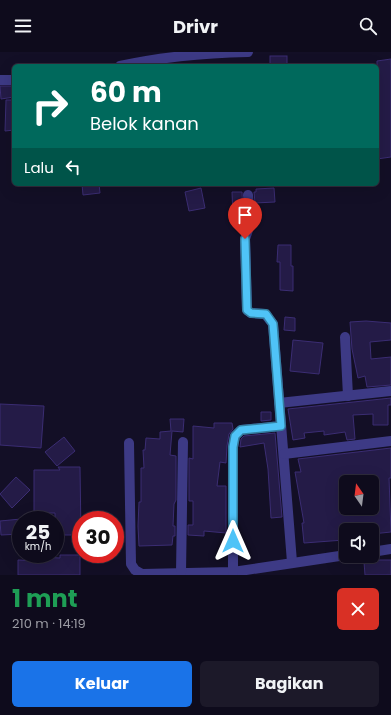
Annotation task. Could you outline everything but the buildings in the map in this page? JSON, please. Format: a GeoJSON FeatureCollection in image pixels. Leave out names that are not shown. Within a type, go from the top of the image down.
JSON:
{"type":"FeatureCollection","features":[{"type":"Feature","properties":{"kind":"street"},"geometry":{"type":"LineString","coordinates":[[132,64],[225,52],[248,52]]}},
{"type":"Feature","properties":{"kind":"street"},"geometry":{"type":"LineString","coordinates":[[0,80],[12,80]]}},
{"type":"Feature","properties":{"kind":"street"},"geometry":{"type":"LineString","coordinates":[[248,195],[250,224],[245,239],[247,310],[251,313],[266,314],[273,324],[292,562]]}},
{"type":"Feature","properties":{"kind":"street"},"geometry":{"type":"LineString","coordinates":[[345,337],[348,396]]}},
{"type":"Feature","properties":{"kind":"street"},"geometry":{"type":"LineString","coordinates":[[279,403],[391,392]]}},
{"type":"Feature","properties":{"kind":"street"},"geometry":{"type":"LineString","coordinates":[[233,572],[233,447],[235,436],[241,430],[281,426]]}},
{"type":"Feature","properties":{"kind":"street"},"geometry":{"type":"LineString","coordinates":[[284,454],[391,441]]}},
{"type":"Feature","properties":{"kind":"street"},"geometry":{"type":"LineString","coordinates":[[181,573],[183,442]]}},
{"type":"Feature","properties":{"kind":"street"},"geometry":{"type":"LineString","coordinates":[[129,443],[131,564],[135,570],[142,574],[233,572],[339,556]]}},
{"type":"Feature","properties":{"kind":"street"},"geometry":{"type":"LineString","coordinates":[[379,551],[391,549]]}},
{"type":"Feature","properties":{"kind":"route"},"geometry":{"type":"LineString","coordinates":[[233,541],[233,447],[235,436],[241,430],[281,426],[273,324],[266,314],[251,313],[247,310],[245,239]]}}]}
